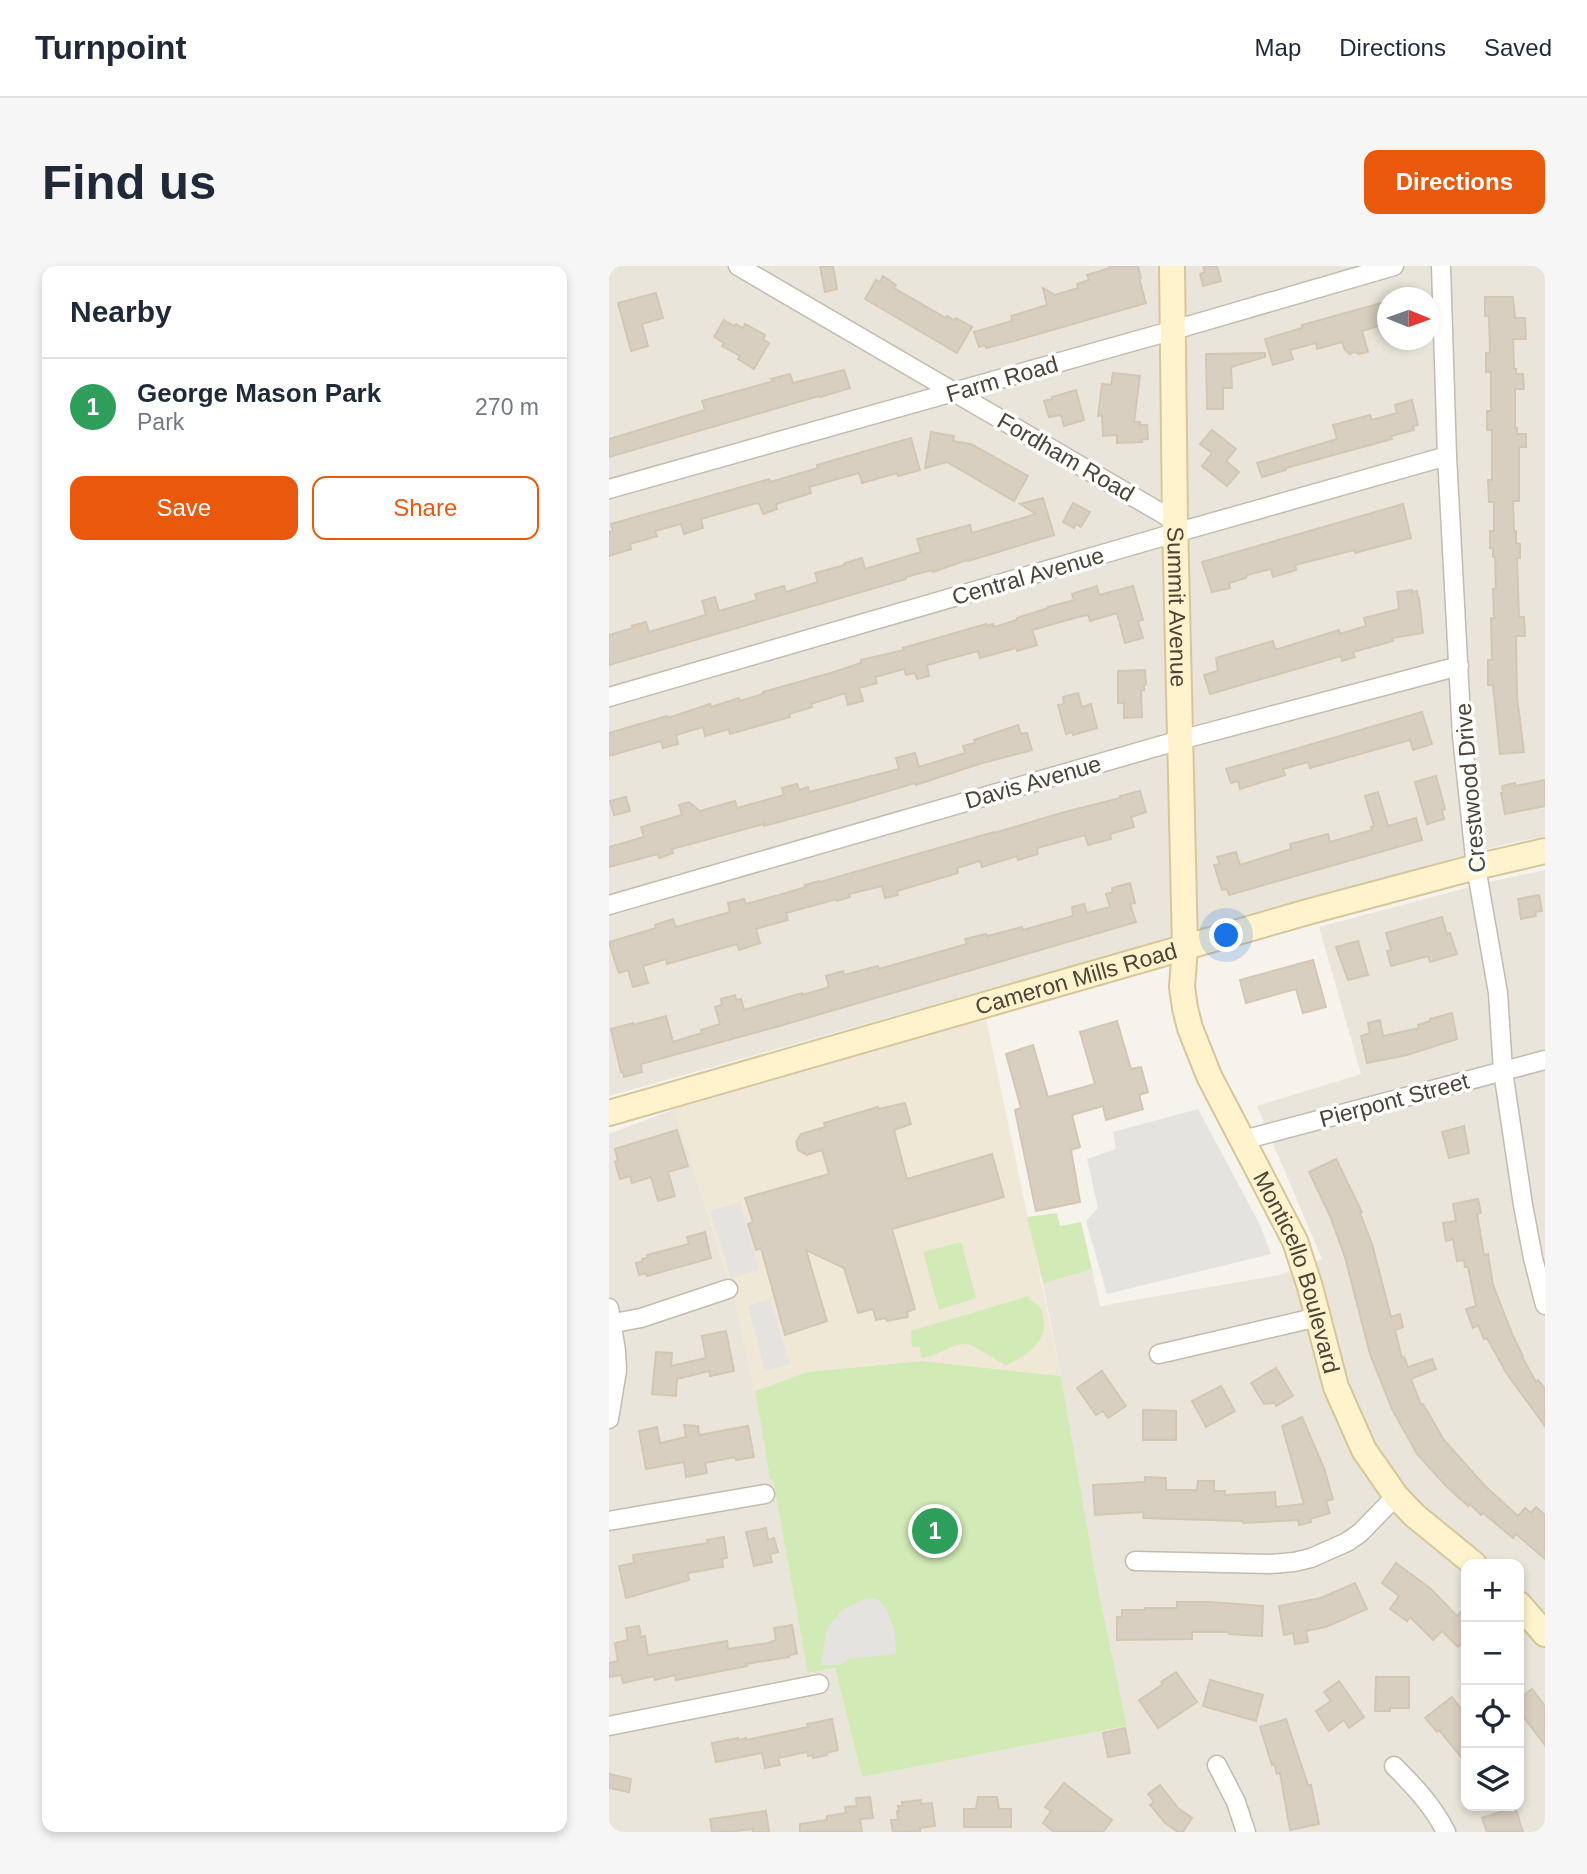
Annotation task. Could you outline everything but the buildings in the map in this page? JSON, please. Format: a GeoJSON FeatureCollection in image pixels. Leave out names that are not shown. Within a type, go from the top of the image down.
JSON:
{"type":"FeatureCollection","features":[{"type":"Feature","properties":{"kind":"street","name":"Fordham Road"},"geometry":{"type":"LineString","coordinates":[[738,266],[955,392],[1175,527]]}},
{"type":"Feature","properties":{"kind":"street","name":"Summit Avenue"},"geometry":{"type":"LineString","coordinates":[[1172,266],[1185,947]]}},
{"type":"Feature","properties":{"kind":"street","name":"Farm Road"},"geometry":{"type":"LineString","coordinates":[[609,489],[1394,266]]}},
{"type":"Feature","properties":{"kind":"street","name":"Crestwood Drive"},"geometry":{"type":"LineString","coordinates":[[1441,266],[1447,456],[1462,736],[1476,867],[1499,993],[1503,1072],[1523,1205],[1545,1305]]}},
{"type":"Feature","properties":{"kind":"street","name":"Central Avenue"},"geometry":{"type":"LineString","coordinates":[[609,697],[1175,527],[1447,456]]}},
{"type":"Feature","properties":{"kind":"street","name":"Davis Avenue"},"geometry":{"type":"LineString","coordinates":[[609,905],[1179,740],[1459,666]]}},
{"type":"Feature","properties":{"kind":"street","name":"Cameron Mills Road"},"geometry":{"type":"LineString","coordinates":[[609,1113],[1311,911],[1545,851]]}},
{"type":"Feature","properties":{"kind":"street","name":"Monticello Boulevard"},"geometry":{"type":"LineString","coordinates":[[1185,947],[1182,987],[1190,1028],[1209,1076],[1295,1241],[1336,1387],[1364,1450],[1396,1496],[1414,1515],[1468,1559]]}},
{"type":"Feature","properties":{"kind":"street","name":"Pierpont Street"},"geometry":{"type":"LineString","coordinates":[[1243,1140],[1545,1060]]}},
{"type":"Feature","properties":{"kind":"street"},"geometry":{"type":"LineString","coordinates":[[609,1419],[617,1370],[610,1318],[641,1318],[728,1289]]}},
{"type":"Feature","properties":{"kind":"street"},"geometry":{"type":"LineString","coordinates":[[1160,1354],[1318,1317]]}},
{"type":"Feature","properties":{"kind":"street"},"geometry":{"type":"LineString","coordinates":[[609,1521],[765,1494]]}},
{"type":"Feature","properties":{"kind":"street"},"geometry":{"type":"LineString","coordinates":[[1136,1561],[1271,1564],[1311,1558],[1360,1533],[1396,1496]]}},
{"type":"Feature","properties":{"kind":"street"},"geometry":{"type":"LineString","coordinates":[[1524,1610],[1545,1634]]}},
{"type":"Feature","properties":{"kind":"street"},"geometry":{"type":"LineString","coordinates":[[609,1726],[819,1684]]}},
{"type":"Feature","properties":{"kind":"street"},"geometry":{"type":"LineString","coordinates":[[1217,1765],[1236,1802],[1246,1832]]}},
{"type":"Feature","properties":{"kind":"street"},"geometry":{"type":"LineString","coordinates":[[1394,1766],[1420,1793],[1446,1832]]}},
{"type":"Feature","properties":{"kind":"shaded area"},"geometry":{"type":"Polygon","coordinates":[[[609,266],[1545,266],[1545,836],[1502,845],[609,1096],[609,266]]]}},
{"type":"Feature","properties":{"kind":"shaded area"},"geometry":{"type":"Polygon","coordinates":[[[1545,870],[1545,1832],[609,1832],[609,1134],[675,1109],[736,1305],[770,1478],[773,1478],[809,1673],[835,1668],[862,1777],[1127,1726],[1097,1583],[1043,1284],[1092,1269],[1100,1306],[1279,1275],[1322,1259],[1257,1106],[1361,1074],[1319,927],[1545,870]]]}},
{"type":"Feature","properties":{"kind":"shaded area"},"geometry":{"type":"Polygon","coordinates":[[[986,1018],[1061,1376],[922,1361],[807,1372],[755,1391],[736,1305],[675,1109],[986,1018]]]}},
{"type":"Feature","properties":{"kind":"shaded area"},"geometry":{"type":"Polygon","coordinates":[[[1198,1109],[1260,1225],[1271,1254],[1107,1294],[1086,1221],[1098,1208],[1087,1159],[1116,1149],[1113,1132],[1198,1109]]]}},
{"type":"Feature","properties":{"kind":"shaded area"},"geometry":{"type":"Polygon","coordinates":[[[740,1202],[759,1270],[731,1278],[710,1211],[740,1202]]]}},
{"type":"Feature","properties":{"kind":"shaded area"},"geometry":{"type":"Polygon","coordinates":[[[770,1299],[790,1364],[765,1371],[748,1306],[770,1299]]]}},
{"type":"Feature","properties":{"kind":"shaded area"},"geometry":{"type":"Polygon","coordinates":[[[868,1598],[879,1600],[887,1611],[894,1629],[896,1654],[849,1659],[839,1665],[821,1665],[827,1629],[842,1610],[868,1598]]]}},
{"type":"Feature","properties":{"kind":"green space"},"geometry":{"type":"Polygon","coordinates":[[[1057,1213],[1060,1226],[1081,1222],[1092,1269],[1043,1284],[1027,1217],[1057,1213]]]}},
{"type":"Feature","properties":{"kind":"green space"},"geometry":{"type":"Polygon","coordinates":[[[961,1242],[976,1298],[939,1310],[923,1252],[961,1242]]]}},
{"type":"Feature","properties":{"kind":"green space"},"geometry":{"type":"Polygon","coordinates":[[[1029,1296],[1041,1310],[1043,1334],[1030,1350],[1006,1365],[965,1344],[921,1358],[920,1347],[912,1347],[911,1331],[1029,1296]]]}},
{"type":"Feature","properties":{"kind":"green space"},"geometry":{"type":"Polygon","coordinates":[[[922,1361],[1061,1376],[1097,1583],[1127,1726],[862,1777],[835,1668],[808,1673],[755,1391],[807,1372],[922,1361]]]}},
{"type":"Feature","properties":{"kind":"place","name":"George Mason Park"},"geometry":{"type":"Point","coordinates":[935,1531]}}]}
